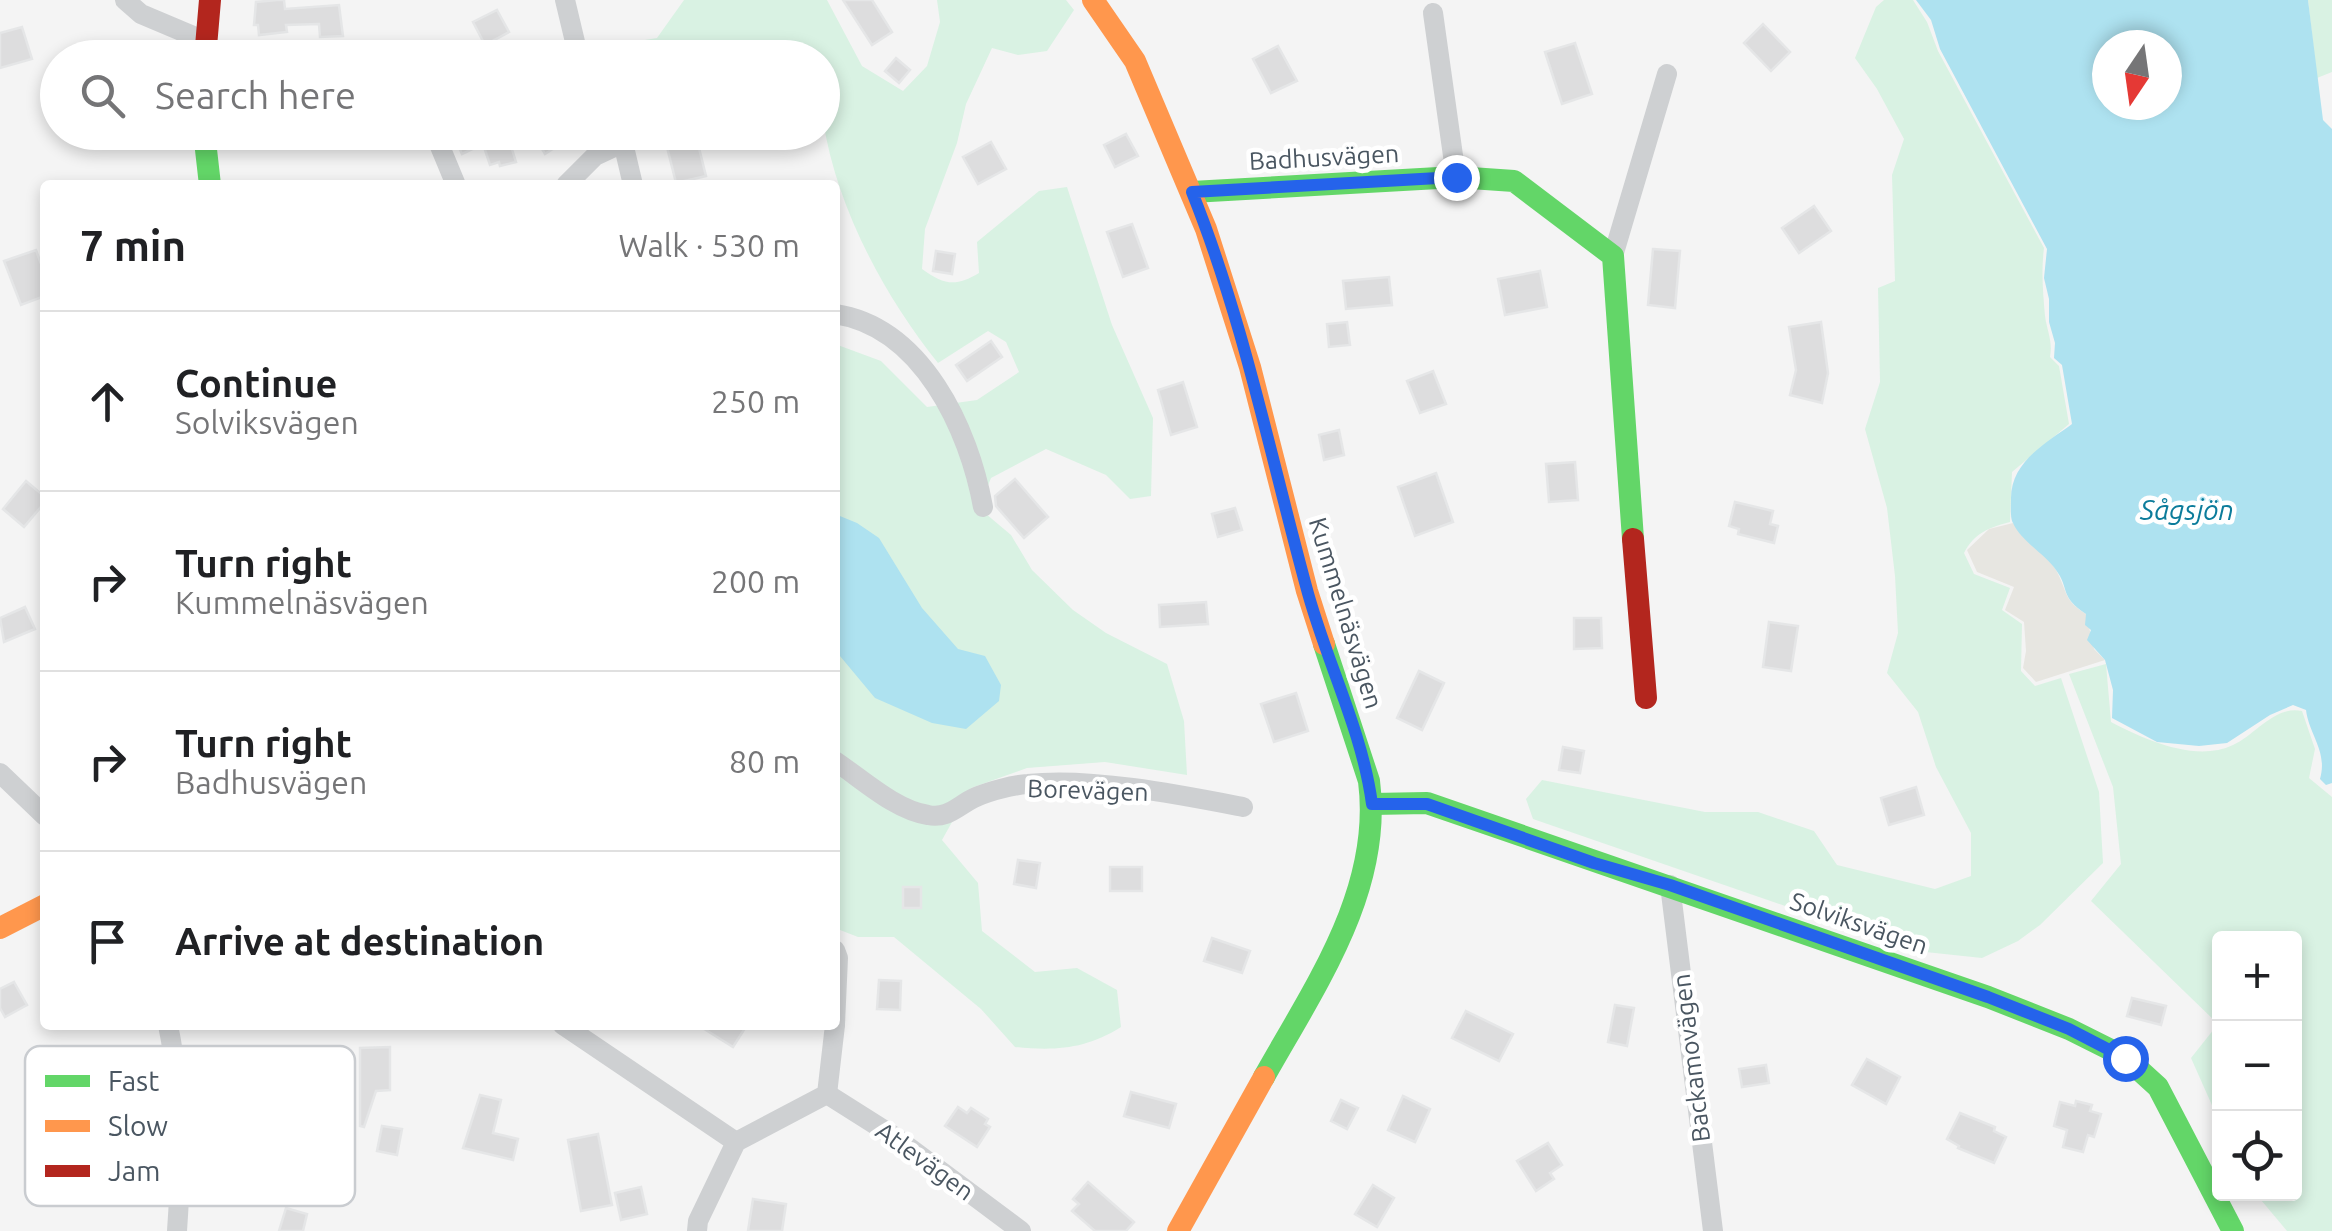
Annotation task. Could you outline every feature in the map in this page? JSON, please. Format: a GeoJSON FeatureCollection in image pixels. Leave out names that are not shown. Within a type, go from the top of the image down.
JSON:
{"type":"FeatureCollection","features":[{"type":"Feature","properties":{"kind":"street"},"geometry":{"type":"LineString","coordinates":[[125,0],[141,14],[189,40]]}},
{"type":"Feature","properties":{"kind":"street"},"geometry":{"type":"LineString","coordinates":[[206,40],[210,0]]}},
{"type":"Feature","properties":{"kind":"street"},"geometry":{"type":"LineString","coordinates":[[566,0],[575,40]]}},
{"type":"Feature","properties":{"kind":"street","name":"Kummelnäsvägen"},"geometry":{"type":"LineString","coordinates":[[1093,0],[1134,61],[1192,192],[1250,367],[1307,591],[1361,752],[1372,804],[1370,841],[1350,916],[1330,960],[1178,1231]]}},
{"type":"Feature","properties":{"kind":"street"},"geometry":{"type":"LineString","coordinates":[[1434,13],[1456,177]]}},
{"type":"Feature","properties":{"kind":"street"},"geometry":{"type":"LineString","coordinates":[[1646,698],[1620,384],[1614,256],[1667,74]]}},
{"type":"Feature","properties":{"kind":"street"},"geometry":{"type":"LineString","coordinates":[[206,150],[209,180]]}},
{"type":"Feature","properties":{"kind":"street"},"geometry":{"type":"LineString","coordinates":[[441,150],[454,180]]}},
{"type":"Feature","properties":{"kind":"street"},"geometry":{"type":"LineString","coordinates":[[571,180],[604,150]]}},
{"type":"Feature","properties":{"kind":"street"},"geometry":{"type":"LineString","coordinates":[[625,150],[633,180]]}},
{"type":"Feature","properties":{"kind":"street","name":"Badhusvägen"},"geometry":{"type":"LineString","coordinates":[[1192,192],[1456,177],[1514,181],[1614,256]]}},
{"type":"Feature","properties":{"kind":"street"},"geometry":{"type":"LineString","coordinates":[[840,315],[871,324],[898,341],[924,368],[976,471],[983,507]]}},
{"type":"Feature","properties":{"kind":"street","name":"Borevägen"},"geometry":{"type":"LineString","coordinates":[[840,764],[924,815],[944,816],[976,797],[1028,784],[1110,787],[1242,807]]}},
{"type":"Feature","properties":{"kind":"street"},"geometry":{"type":"LineString","coordinates":[[0,773],[40,811]]}},
{"type":"Feature","properties":{"kind":"street","name":"Solviksvägen"},"geometry":{"type":"LineString","coordinates":[[1372,804],[1427,804],[1594,863],[1670,885],[2069,1029],[2125,1058],[2158,1087],[2232,1231]]}},
{"type":"Feature","properties":{"kind":"street","name":"Backamovägen"},"geometry":{"type":"LineString","coordinates":[[1670,885],[1714,1231]]}},
{"type":"Feature","properties":{"kind":"street"},"geometry":{"type":"LineString","coordinates":[[0,928],[40,908]]}},
{"type":"Feature","properties":{"kind":"street"},"geometry":{"type":"LineString","coordinates":[[570,1030],[736,1142]]}},
{"type":"Feature","properties":{"kind":"street"},"geometry":{"type":"LineString","coordinates":[[698,1231],[698,1220],[736,1142],[827,1094],[834,1030]]}},
{"type":"Feature","properties":{"kind":"street","name":"Atlevägen"},"geometry":{"type":"LineString","coordinates":[[827,1094],[895,1137],[1021,1231]]}},
{"type":"Feature","properties":{"kind":"street"},"geometry":{"type":"LineString","coordinates":[[177,1231],[179,1206]]}},
{"type":"Feature","properties":{"kind":"green space"},"geometry":{"type":"Polygon","coordinates":[[[684,0],[827,0],[862,66],[903,91],[927,66],[940,22],[937,0],[1066,0],[1074,10],[1047,51],[1018,55],[992,48],[966,104],[957,143],[925,229],[922,269],[950,282],[979,273],[977,242],[1039,191],[1067,187],[1112,325],[1153,418],[1151,496],[1130,499],[1106,475],[1046,449],[991,478],[979,508],[1011,535],[1032,570],[1073,610],[1106,633],[1167,664],[1184,721],[1187,775],[1105,762],[1027,768],[971,788],[942,840],[978,883],[982,931],[1035,972],[1077,968],[1117,990],[1121,1027],[1095,1040],[1057,1048],[1015,1047],[981,1009],[894,937],[858,937],[840,930],[840,346],[881,361],[927,407],[977,400],[1019,372],[1006,342],[988,331],[938,363],[881,279],[851,217],[829,150],[840,150],[840,40],[645,40],[657,38],[684,0]]]}},
{"type":"Feature","properties":{"kind":"green space"},"geometry":{"type":"Polygon","coordinates":[[[1884,0],[1913,0],[2044,248],[2043,290],[2050,357],[2059,366],[2069,424],[2012,472],[2010,522],[1983,532],[1964,553],[1974,574],[2010,588],[2002,610],[2022,624],[2021,671],[2035,686],[2061,678],[2099,792],[2103,863],[2040,925],[2018,941],[1982,958],[1916,951],[1533,819],[1526,799],[1542,780],[1705,812],[1758,812],[1814,831],[1837,865],[1935,889],[1971,876],[1971,833],[1936,767],[1918,712],[1887,673],[1898,633],[1895,576],[1887,508],[1865,429],[1880,382],[1878,288],[1895,281],[1892,175],[1904,139],[1855,58],[1876,7],[1884,0]]]}},
{"type":"Feature","properties":{"kind":"green space"},"geometry":{"type":"Polygon","coordinates":[[[2308,0],[2332,0],[2332,72],[2317,78],[2308,0]]]}},
{"type":"Feature","properties":{"kind":"green space"},"geometry":{"type":"Polygon","coordinates":[[[2106,664],[2111,722],[2186,750],[2218,750],[2233,745],[2283,712],[2302,711],[2315,749],[2309,778],[2332,797],[2332,1231],[2287,1231],[2262,1201],[2302,1201],[2302,931],[2212,931],[2212,1018],[2091,901],[2121,864],[2113,787],[2069,674],[2106,664]]]}},
{"type":"Feature","properties":{"kind":"green space"},"geometry":{"type":"Polygon","coordinates":[[[2212,1032],[2212,1105],[2191,1058],[2212,1032]]]}},
{"type":"Feature","properties":{"kind":"sand"},"geometry":{"type":"Polygon","coordinates":[[[2013,523],[2049,561],[2070,600],[2086,614],[2094,649],[2105,660],[2036,682],[2023,668],[2024,622],[2005,610],[2014,587],[1977,572],[1967,550],[1989,529],[2013,523]]]}},
{"type":"Feature","properties":{"kind":"water","name":"Sågsjön"},"geometry":{"type":"Polygon","coordinates":[[[1916,0],[2308,0],[2323,120],[2332,129],[2332,783],[2326,785],[2320,779],[2322,760],[2306,710],[2293,705],[2227,743],[2199,746],[2157,742],[2112,718],[2113,690],[2105,660],[2087,640],[2091,630],[2085,625],[2086,614],[2068,597],[2056,570],[2022,536],[2011,518],[2016,475],[2031,455],[2072,424],[2062,365],[2054,358],[2044,278],[2047,249],[1940,49],[1931,20],[1916,0]]]}},
{"type":"Feature","properties":{"kind":"water"},"geometry":{"type":"Polygon","coordinates":[[[840,516],[879,538],[922,608],[958,649],[985,656],[1001,685],[999,701],[966,729],[932,723],[875,698],[840,656],[840,516]]]}},
{"type":"Feature","properties":{"kind":"building"},"geometry":{"type":"Polygon","coordinates":[[[284,0],[285,9],[339,5],[343,36],[320,37],[319,24],[286,25],[287,32],[259,35],[258,25],[254,25],[256,2],[284,0]]]}},
{"type":"Feature","properties":{"kind":"building"},"geometry":{"type":"Polygon","coordinates":[[[843,0],[872,0],[892,32],[872,45],[843,0]]]}},
{"type":"Feature","properties":{"kind":"building"},"geometry":{"type":"Polygon","coordinates":[[[497,10],[509,32],[494,40],[482,40],[473,22],[497,10]]]}},
{"type":"Feature","properties":{"kind":"building"},"geometry":{"type":"Polygon","coordinates":[[[1763,24],[1790,52],[1771,71],[1744,43],[1763,24]]]}},
{"type":"Feature","properties":{"kind":"building"},"geometry":{"type":"Polygon","coordinates":[[[22,27],[32,59],[0,68],[0,33],[22,27]]]}},
{"type":"Feature","properties":{"kind":"building"},"geometry":{"type":"Polygon","coordinates":[[[1575,43],[1592,94],[1562,104],[1545,52],[1575,43]]]}},
{"type":"Feature","properties":{"kind":"building"},"geometry":{"type":"Polygon","coordinates":[[[1278,46],[1297,81],[1271,93],[1253,59],[1278,46]]]}},
{"type":"Feature","properties":{"kind":"building"},"geometry":{"type":"Polygon","coordinates":[[[896,58],[910,70],[899,83],[885,71],[896,58]]]}},
{"type":"Feature","properties":{"kind":"building"},"geometry":{"type":"Polygon","coordinates":[[[1126,134],[1138,156],[1115,167],[1104,145],[1126,134]]]}},
{"type":"Feature","properties":{"kind":"building"},"geometry":{"type":"Polygon","coordinates":[[[991,142],[1006,169],[978,184],[963,157],[991,142]]]}},
{"type":"Feature","properties":{"kind":"building"},"geometry":{"type":"Polygon","coordinates":[[[485,150],[512,150],[516,162],[490,165],[485,150]]]}},
{"type":"Feature","properties":{"kind":"building"},"geometry":{"type":"Polygon","coordinates":[[[668,150],[700,150],[706,176],[675,180],[668,150]]]}},
{"type":"Feature","properties":{"kind":"building"},"geometry":{"type":"Polygon","coordinates":[[[1814,206],[1831,231],[1799,253],[1782,228],[1814,206]]]}},
{"type":"Feature","properties":{"kind":"building"},"geometry":{"type":"Polygon","coordinates":[[[1132,224],[1148,268],[1123,277],[1107,232],[1132,224]]]}},
{"type":"Feature","properties":{"kind":"building"},"geometry":{"type":"Polygon","coordinates":[[[1653,249],[1680,251],[1675,308],[1648,305],[1653,249]]]}},
{"type":"Feature","properties":{"kind":"building"},"geometry":{"type":"Polygon","coordinates":[[[36,250],[40,261],[40,298],[21,305],[4,261],[36,250]]]}},
{"type":"Feature","properties":{"kind":"building"},"geometry":{"type":"Polygon","coordinates":[[[936,251],[955,254],[952,274],[933,271],[936,251]]]}},
{"type":"Feature","properties":{"kind":"building"},"geometry":{"type":"Polygon","coordinates":[[[1540,271],[1547,307],[1505,315],[1498,279],[1540,271]]]}},
{"type":"Feature","properties":{"kind":"building"},"geometry":{"type":"Polygon","coordinates":[[[1389,277],[1392,305],[1346,309],[1343,281],[1389,277]]]}},
{"type":"Feature","properties":{"kind":"building"},"geometry":{"type":"Polygon","coordinates":[[[1347,322],[1350,345],[1329,347],[1327,324],[1347,322]]]}},
{"type":"Feature","properties":{"kind":"building"},"geometry":{"type":"Polygon","coordinates":[[[1821,322],[1828,373],[1822,403],[1790,395],[1796,370],[1789,327],[1821,322]]]}},
{"type":"Feature","properties":{"kind":"building"},"geometry":{"type":"Polygon","coordinates":[[[991,341],[1002,357],[967,381],[956,365],[991,341]]]}},
{"type":"Feature","properties":{"kind":"building"},"geometry":{"type":"Polygon","coordinates":[[[1433,371],[1446,404],[1420,413],[1407,381],[1433,371]]]}},
{"type":"Feature","properties":{"kind":"building"},"geometry":{"type":"Polygon","coordinates":[[[1183,382],[1197,427],[1171,435],[1158,390],[1183,382]]]}},
{"type":"Feature","properties":{"kind":"building"},"geometry":{"type":"Polygon","coordinates":[[[1339,430],[1344,455],[1324,460],[1319,435],[1339,430]]]}},
{"type":"Feature","properties":{"kind":"building"},"geometry":{"type":"Polygon","coordinates":[[[1575,462],[1578,500],[1549,502],[1546,464],[1575,462]]]}},
{"type":"Feature","properties":{"kind":"building"},"geometry":{"type":"Polygon","coordinates":[[[1436,473],[1453,522],[1415,536],[1398,487],[1436,473]]]}},
{"type":"Feature","properties":{"kind":"building"},"geometry":{"type":"Polygon","coordinates":[[[1015,479],[1048,517],[1024,538],[996,506],[995,496],[1015,479]]]}},
{"type":"Feature","properties":{"kind":"building"},"geometry":{"type":"Polygon","coordinates":[[[26,481],[40,493],[40,508],[24,527],[3,509],[26,481]]]}},
{"type":"Feature","properties":{"kind":"building"},"geometry":{"type":"Polygon","coordinates":[[[1735,502],[1773,511],[1770,524],[1778,526],[1774,543],[1738,534],[1739,529],[1729,526],[1735,502]]]}},
{"type":"Feature","properties":{"kind":"building"},"geometry":{"type":"Polygon","coordinates":[[[1235,508],[1242,530],[1218,537],[1212,514],[1235,508]]]}},
{"type":"Feature","properties":{"kind":"building"},"geometry":{"type":"Polygon","coordinates":[[[1206,602],[1208,624],[1160,627],[1159,605],[1206,602]]]}},
{"type":"Feature","properties":{"kind":"building"},"geometry":{"type":"Polygon","coordinates":[[[25,607],[35,629],[4,642],[0,618],[25,607]]]}},
{"type":"Feature","properties":{"kind":"building"},"geometry":{"type":"Polygon","coordinates":[[[1574,618],[1601,618],[1602,648],[1574,649],[1574,618]]]}},
{"type":"Feature","properties":{"kind":"building"},"geometry":{"type":"Polygon","coordinates":[[[1769,622],[1798,626],[1791,671],[1763,667],[1769,622]]]}},
{"type":"Feature","properties":{"kind":"building"},"geometry":{"type":"Polygon","coordinates":[[[1419,671],[1444,683],[1422,730],[1397,718],[1419,671]]]}},
{"type":"Feature","properties":{"kind":"building"},"geometry":{"type":"Polygon","coordinates":[[[1296,693],[1308,731],[1274,742],[1261,704],[1296,693]]]}},
{"type":"Feature","properties":{"kind":"building"},"geometry":{"type":"Polygon","coordinates":[[[1563,747],[1584,751],[1580,773],[1559,770],[1563,747]]]}},
{"type":"Feature","properties":{"kind":"building"},"geometry":{"type":"Polygon","coordinates":[[[1916,787],[1924,815],[1889,825],[1881,798],[1916,787]]]}},
{"type":"Feature","properties":{"kind":"building"},"geometry":{"type":"Polygon","coordinates":[[[1018,860],[1040,863],[1036,888],[1014,884],[1018,860]]]}},
{"type":"Feature","properties":{"kind":"building"},"geometry":{"type":"Polygon","coordinates":[[[1110,867],[1142,867],[1142,891],[1110,891],[1110,867]]]}},
{"type":"Feature","properties":{"kind":"building"},"geometry":{"type":"Polygon","coordinates":[[[903,887],[921,887],[921,908],[903,908],[903,887]]]}},
{"type":"Feature","properties":{"kind":"building"},"geometry":{"type":"Polygon","coordinates":[[[1212,938],[1250,951],[1242,973],[1204,961],[1212,938]]]}},
{"type":"Feature","properties":{"kind":"building"},"geometry":{"type":"Polygon","coordinates":[[[879,980],[901,981],[900,1010],[877,1009],[879,980]]]}},
{"type":"Feature","properties":{"kind":"building"},"geometry":{"type":"Polygon","coordinates":[[[14,982],[27,1005],[5,1017],[0,1008],[0,989],[14,982]]]}},
{"type":"Feature","properties":{"kind":"building"},"geometry":{"type":"Polygon","coordinates":[[[2132,998],[2166,1006],[2161,1025],[2127,1016],[2132,998]]]}},
{"type":"Feature","properties":{"kind":"building"},"geometry":{"type":"Polygon","coordinates":[[[1615,1005],[1634,1008],[1627,1046],[1608,1042],[1615,1005]]]}},
{"type":"Feature","properties":{"kind":"building"},"geometry":{"type":"Polygon","coordinates":[[[1466,1011],[1513,1034],[1499,1061],[1452,1038],[1466,1011]]]}},
{"type":"Feature","properties":{"kind":"building"},"geometry":{"type":"Polygon","coordinates":[[[706,1030],[744,1030],[733,1047],[706,1030]]]}},
{"type":"Feature","properties":{"kind":"building"},"geometry":{"type":"Polygon","coordinates":[[[390,1047],[390,1090],[376,1091],[364,1127],[360,1126],[360,1048],[390,1047]]]}},
{"type":"Feature","properties":{"kind":"building"},"geometry":{"type":"Polygon","coordinates":[[[1867,1059],[1900,1077],[1886,1104],[1852,1085],[1867,1059]]]}},
{"type":"Feature","properties":{"kind":"building"},"geometry":{"type":"Polygon","coordinates":[[[1766,1065],[1769,1083],[1742,1087],[1739,1069],[1766,1065]]]}},
{"type":"Feature","properties":{"kind":"building"},"geometry":{"type":"Polygon","coordinates":[[[1131,1092],[1176,1104],[1169,1128],[1124,1116],[1131,1092]]]}},
{"type":"Feature","properties":{"kind":"building"},"geometry":{"type":"Polygon","coordinates":[[[480,1095],[501,1100],[493,1133],[518,1139],[513,1160],[463,1148],[480,1095]]]}},
{"type":"Feature","properties":{"kind":"building"},"geometry":{"type":"Polygon","coordinates":[[[1403,1096],[1430,1109],[1415,1142],[1388,1130],[1403,1096]]]}},
{"type":"Feature","properties":{"kind":"building"},"geometry":{"type":"Polygon","coordinates":[[[1341,1100],[1358,1108],[1347,1129],[1331,1121],[1341,1100]]]}},
{"type":"Feature","properties":{"kind":"building"},"geometry":{"type":"Polygon","coordinates":[[[2076,1101],[2092,1105],[2090,1111],[2101,1114],[2094,1137],[2088,1135],[2083,1152],[2063,1147],[2067,1130],[2054,1126],[2060,1102],[2075,1106],[2076,1101]]]}},
{"type":"Feature","properties":{"kind":"building"},"geometry":{"type":"Polygon","coordinates":[[[958,1107],[967,1113],[971,1108],[988,1119],[985,1124],[990,1127],[977,1147],[945,1126],[958,1107]]]}},
{"type":"Feature","properties":{"kind":"building"},"geometry":{"type":"Polygon","coordinates":[[[1960,1113],[1995,1127],[1994,1131],[2006,1137],[1994,1163],[1958,1148],[1947,1139],[1960,1113]]]}},
{"type":"Feature","properties":{"kind":"building"},"geometry":{"type":"Polygon","coordinates":[[[382,1126],[402,1129],[397,1155],[377,1151],[382,1126]]]}},
{"type":"Feature","properties":{"kind":"building"},"geometry":{"type":"Polygon","coordinates":[[[598,1134],[612,1205],[581,1211],[568,1140],[598,1134]]]}},
{"type":"Feature","properties":{"kind":"building"},"geometry":{"type":"Polygon","coordinates":[[[1548,1143],[1562,1165],[1550,1173],[1554,1179],[1536,1191],[1517,1161],[1548,1143]]]}},
{"type":"Feature","properties":{"kind":"building"},"geometry":{"type":"Polygon","coordinates":[[[1088,1182],[1134,1222],[1126,1231],[1095,1231],[1072,1211],[1079,1204],[1073,1199],[1088,1182]]]}},
{"type":"Feature","properties":{"kind":"building"},"geometry":{"type":"Polygon","coordinates":[[[1373,1185],[1394,1198],[1377,1227],[1355,1214],[1373,1185]]]}},
{"type":"Feature","properties":{"kind":"building"},"geometry":{"type":"Polygon","coordinates":[[[641,1187],[647,1214],[621,1220],[615,1193],[641,1187]]]}},
{"type":"Feature","properties":{"kind":"building"},"geometry":{"type":"Polygon","coordinates":[[[753,1199],[786,1204],[782,1231],[748,1231],[753,1199]]]}},
{"type":"Feature","properties":{"kind":"building"},"geometry":{"type":"Polygon","coordinates":[[[286,1208],[307,1214],[303,1231],[279,1231],[286,1208]]]}},
{"type":"Feature","properties":{"kind":"traffic: fast"},"geometry":{"type":"LineString","coordinates":[[206,150],[209,180]]}},
{"type":"Feature","properties":{"kind":"traffic: fast"},"geometry":{"type":"LineString","coordinates":[[1192,192],[1456,177],[1514,181],[1613,256],[1633,539]]}},
{"type":"Feature","properties":{"kind":"traffic: fast"},"geometry":{"type":"LineString","coordinates":[[1264,1077],[1341,936],[1366,860],[1371,821],[1369,781],[1324,644]]}},
{"type":"Feature","properties":{"kind":"traffic: fast"},"geometry":{"type":"LineString","coordinates":[[1372,804],[1427,803],[1988,997],[2069,1029],[2125,1057],[2158,1087],[2233,1231]]}},
{"type":"Feature","properties":{"kind":"traffic: slow"},"geometry":{"type":"LineString","coordinates":[[1093,0],[1135,61],[1206,229],[1250,367],[1324,644]]}},
{"type":"Feature","properties":{"kind":"traffic: slow"},"geometry":{"type":"LineString","coordinates":[[0,928],[40,908]]}},
{"type":"Feature","properties":{"kind":"traffic: slow"},"geometry":{"type":"LineString","coordinates":[[1178,1231],[1264,1077]]}},
{"type":"Feature","properties":{"kind":"traffic: jam"},"geometry":{"type":"LineString","coordinates":[[207,40],[210,0]]}},
{"type":"Feature","properties":{"kind":"traffic: jam"},"geometry":{"type":"LineString","coordinates":[[1633,539],[1646,698]]}},
{"type":"Feature","properties":{"kind":"route"},"geometry":{"type":"LineString","coordinates":[[1456,177],[1192,192],[1250,367],[1307,591],[1361,752],[1372,804],[1427,804],[1594,863],[1670,885],[1988,997],[2069,1029],[2125,1058]]}}]}
